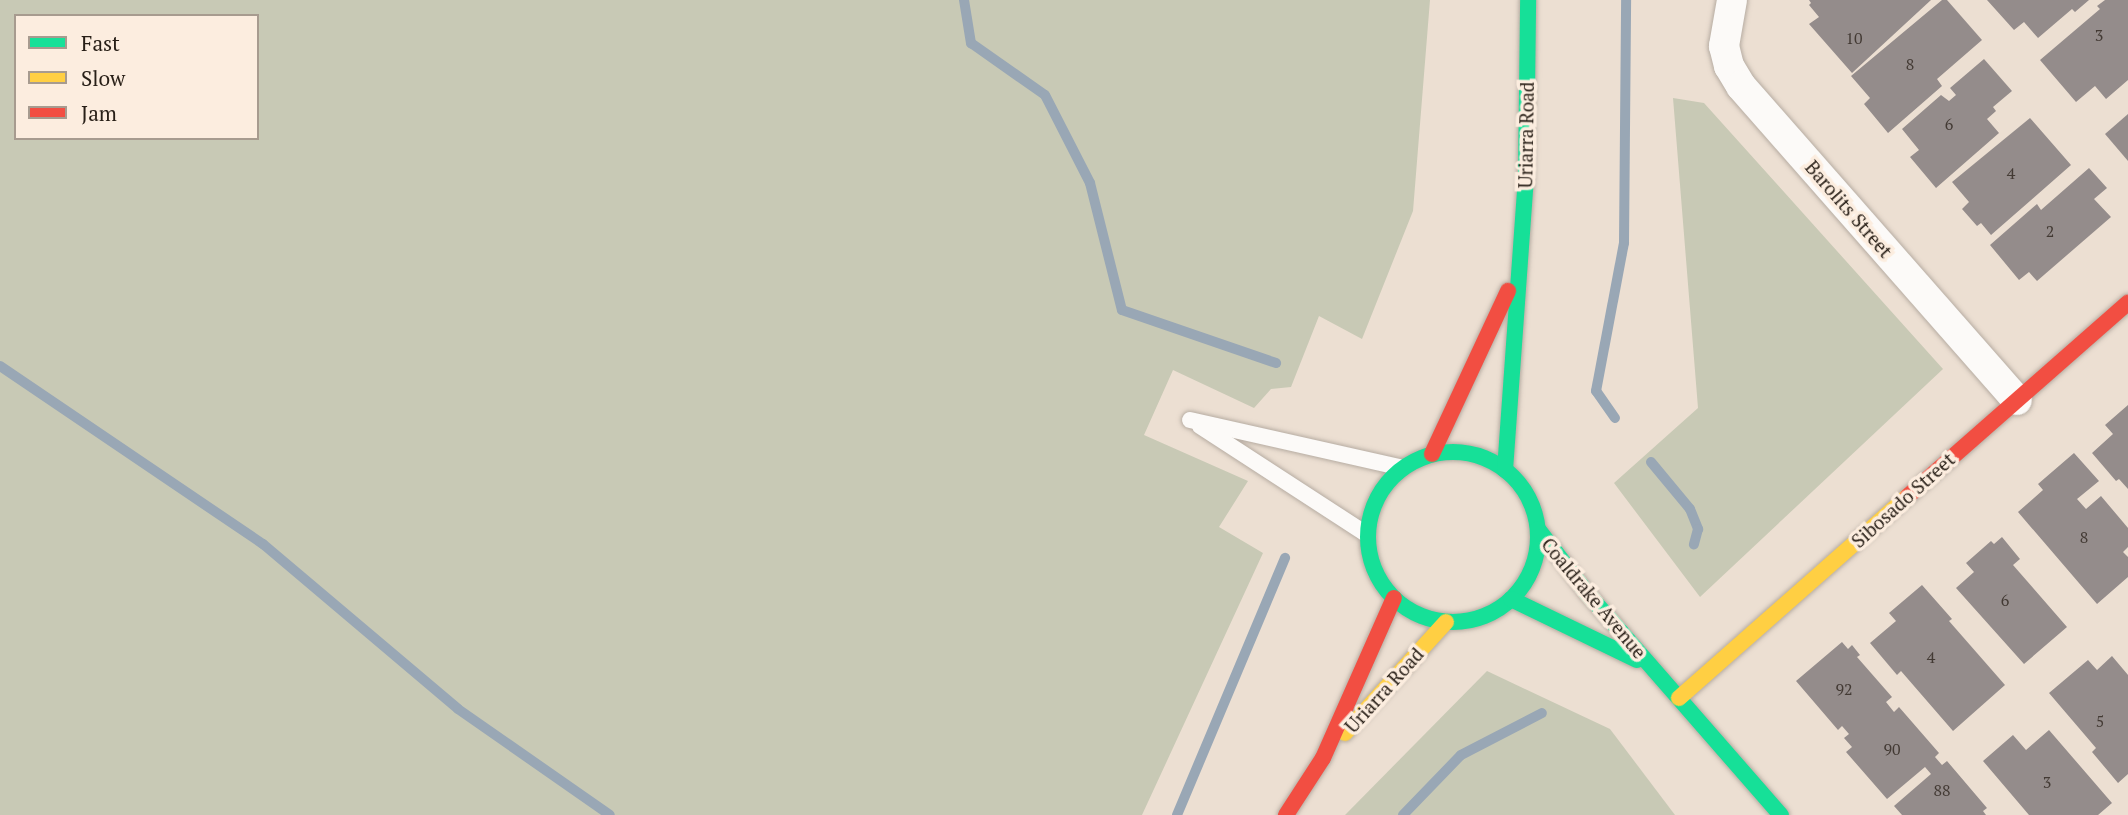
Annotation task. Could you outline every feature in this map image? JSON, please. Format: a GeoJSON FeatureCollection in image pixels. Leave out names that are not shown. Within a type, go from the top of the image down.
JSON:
{"type":"FeatureCollection","features":[{"type":"Feature","properties":{"kind":"street","name":"Uriarra Road"},"geometry":{"type":"LineString","coordinates":[[1506,470],[1526,174],[1528,0]]}},
{"type":"Feature","properties":{"kind":"street","name":"Barolits Street"},"geometry":{"type":"LineString","coordinates":[[1731,0],[1724,46],[1729,66],[1741,86],[2017,400]]}},
{"type":"Feature","properties":{"kind":"street","name":"Uriarra Road"},"geometry":{"type":"LineString","coordinates":[[1432,454],[1518,271]]}},
{"type":"Feature","properties":{"kind":"street","name":"Sibosado Street"},"geometry":{"type":"LineString","coordinates":[[1679,698],[2128,303]]}},
{"type":"Feature","properties":{"kind":"street"},"geometry":{"type":"LineString","coordinates":[[1458,452],[1483,458],[1506,470],[1527,497],[1538,529],[1536,555],[1528,579],[1511,599],[1492,613],[1470,621],[1446,622],[1418,615],[1394,598],[1379,580],[1371,558],[1368,535],[1372,509],[1384,487],[1402,468],[1432,454],[1458,452]]}},
{"type":"Feature","properties":{"kind":"street","name":"Coaldrake Avenue"},"geometry":{"type":"LineString","coordinates":[[1538,529],[1651,667],[1781,815]]}},
{"type":"Feature","properties":{"kind":"street","name":"Uriarra Road"},"geometry":{"type":"LineString","coordinates":[[1286,815],[1323,758],[1394,598]]}},
{"type":"Feature","properties":{"kind":"street","name":"Coaldrake Avenue"},"geometry":{"type":"LineString","coordinates":[[1511,599],[1651,667]]}},
{"type":"Feature","properties":{"kind":"street","name":"Uriarra Road"},"geometry":{"type":"LineString","coordinates":[[1323,758],[1446,622]]}},
{"type":"Feature","properties":{"kind":"lane"},"geometry":{"type":"LineString","coordinates":[[1368,535],[1190,420],[1402,468]]}},
{"type":"Feature","properties":{"kind":"green space"},"geometry":{"type":"Polygon","coordinates":[[[0,0],[1430,0],[1413,211],[1362,339],[1319,316],[1291,387],[1271,389],[1254,408],[1173,370],[1144,435],[1248,481],[1219,527],[1263,553],[1142,815],[0,815],[0,0]]]}},
{"type":"Feature","properties":{"kind":"green space"},"geometry":{"type":"Polygon","coordinates":[[[1673,98],[1704,103],[1943,369],[1700,597],[1614,483],[1698,408],[1673,98]]]}},
{"type":"Feature","properties":{"kind":"green space"},"geometry":{"type":"Polygon","coordinates":[[[1487,671],[1610,729],[1675,815],[1345,815],[1487,671]]]}},
{"type":"Feature","properties":{"kind":"building"},"geometry":{"type":"Polygon","coordinates":[[[1809,0],[1931,0],[1852,73],[1809,24],[1819,17],[1809,5],[1809,0]]]}},
{"type":"Feature","properties":{"kind":"building"},"geometry":{"type":"Polygon","coordinates":[[[1942,0],[1947,0],[1982,40],[1937,79],[1942,86],[1888,133],[1864,104],[1870,98],[1851,76],[1942,0]]]}},
{"type":"Feature","properties":{"kind":"building"},"geometry":{"type":"Polygon","coordinates":[[[1987,0],[2089,0],[2075,12],[2072,9],[2038,38],[2024,22],[2014,30],[1987,0]]]}},
{"type":"Feature","properties":{"kind":"building"},"geometry":{"type":"Polygon","coordinates":[[[2105,0],[2128,0],[2128,80],[2106,99],[2095,86],[2076,102],[2040,60],[2100,9],[2097,6],[2105,0]]]}},
{"type":"Feature","properties":{"kind":"building"},"geometry":{"type":"Polygon","coordinates":[[[1984,59],[2012,91],[1993,107],[1996,111],[1987,119],[1999,133],[1936,188],[1910,157],[1919,150],[1902,129],[1941,95],[1949,101],[1956,95],[1950,88],[1984,59]]]}},
{"type":"Feature","properties":{"kind":"building"},"geometry":{"type":"Polygon","coordinates":[[[2128,114],[2128,161],[2105,134],[2128,114]]]}},
{"type":"Feature","properties":{"kind":"building"},"geometry":{"type":"Polygon","coordinates":[[[2030,118],[2071,165],[1991,235],[1981,223],[1977,226],[1962,209],[1969,202],[1952,182],[2030,118]]]}},
{"type":"Feature","properties":{"kind":"building"},"geometry":{"type":"Polygon","coordinates":[[[2089,168],[2107,188],[2094,199],[2111,217],[2037,281],[2029,272],[2019,280],[1990,245],[2037,204],[2041,210],[2089,168]]]}},
{"type":"Feature","properties":{"kind":"building"},"geometry":{"type":"Polygon","coordinates":[[[2128,405],[2128,489],[2119,479],[2116,481],[2092,453],[2113,434],[2105,425],[2128,405]]]}},
{"type":"Feature","properties":{"kind":"building"},"geometry":{"type":"Polygon","coordinates":[[[2074,453],[2099,481],[2077,499],[2086,509],[2101,496],[2128,528],[2128,547],[2123,552],[2128,557],[2128,577],[2097,604],[2018,512],[2043,490],[2038,484],[2074,453]]]}},
{"type":"Feature","properties":{"kind":"building"},"geometry":{"type":"Polygon","coordinates":[[[2002,537],[2020,559],[2013,565],[2067,627],[2024,664],[1956,588],[1974,572],[1966,563],[1991,541],[1994,544],[2002,537]]]}},
{"type":"Feature","properties":{"kind":"building"},"geometry":{"type":"Polygon","coordinates":[[[1922,585],[1952,619],[1949,621],[2005,685],[1953,731],[1901,671],[1897,675],[1870,643],[1896,621],[1889,613],[1922,585]]]}},
{"type":"Feature","properties":{"kind":"building"},"geometry":{"type":"Polygon","coordinates":[[[1842,642],[1848,649],[1852,645],[1860,655],[1857,657],[1892,697],[1886,702],[1894,712],[1899,707],[1939,753],[1935,757],[1942,765],[1947,761],[1987,808],[1983,811],[1986,815],[1902,815],[1894,806],[1931,774],[1925,767],[1887,799],[1846,752],[1852,747],[1844,738],[1849,734],[1842,726],[1838,730],[1796,681],[1842,642]]]}},
{"type":"Feature","properties":{"kind":"building"},"geometry":{"type":"Polygon","coordinates":[[[2112,656],[2128,675],[2128,774],[2118,783],[2092,752],[2096,748],[2049,693],[2088,660],[2097,670],[2112,656]]]}},
{"type":"Feature","properties":{"kind":"building"},"geometry":{"type":"Polygon","coordinates":[[[2049,730],[2112,803],[2098,815],[2029,815],[1983,761],[2013,735],[2026,750],[2049,730]]]}},
{"type":"Feature","properties":{"kind":"waterway"},"geometry":{"type":"LineString","coordinates":[[964,0],[971,43],[1045,95],[1090,183],[1122,310],[1276,363]]}},
{"type":"Feature","properties":{"kind":"waterway"},"geometry":{"type":"LineString","coordinates":[[1615,418],[1596,391],[1624,243],[1626,0]]}},
{"type":"Feature","properties":{"kind":"waterway"},"geometry":{"type":"LineString","coordinates":[[0,366],[263,544],[458,709],[610,815]]}},
{"type":"Feature","properties":{"kind":"waterway"},"geometry":{"type":"LineString","coordinates":[[1651,462],[1690,509],[1698,529],[1694,544]]}},
{"type":"Feature","properties":{"kind":"waterway"},"geometry":{"type":"LineString","coordinates":[[1177,815],[1285,558]]}},
{"type":"Feature","properties":{"kind":"waterway"},"geometry":{"type":"LineString","coordinates":[[1403,815],[1461,755],[1542,713]]}},
{"type":"Feature","properties":{"kind":"traffic: fast"},"geometry":{"type":"LineString","coordinates":[[1505,470],[1526,174],[1528,0]]}},
{"type":"Feature","properties":{"kind":"traffic: fast"},"geometry":{"type":"LineString","coordinates":[[1453,452],[1485,459],[1513,477],[1531,505],[1538,537],[1531,569],[1513,597],[1485,615],[1453,622],[1421,615],[1393,597],[1375,569],[1368,537],[1375,505],[1393,477],[1421,459],[1453,452]]}},
{"type":"Feature","properties":{"kind":"traffic: fast"},"geometry":{"type":"LineString","coordinates":[[1538,529],[1587,593],[1781,815]]}},
{"type":"Feature","properties":{"kind":"traffic: fast"},"geometry":{"type":"LineString","coordinates":[[1511,599],[1637,660]]}},
{"type":"Feature","properties":{"kind":"traffic: slow"},"geometry":{"type":"LineString","coordinates":[[1679,698],[1908,496]]}},
{"type":"Feature","properties":{"kind":"traffic: slow"},"geometry":{"type":"LineString","coordinates":[[1345,733],[1446,622]]}},
{"type":"Feature","properties":{"kind":"traffic: jam"},"geometry":{"type":"LineString","coordinates":[[1432,454],[1508,291]]}},
{"type":"Feature","properties":{"kind":"traffic: jam"},"geometry":{"type":"LineString","coordinates":[[1908,496],[2128,303]]}},
{"type":"Feature","properties":{"kind":"traffic: jam"},"geometry":{"type":"LineString","coordinates":[[1286,815],[1323,758],[1394,598]]}}]}
